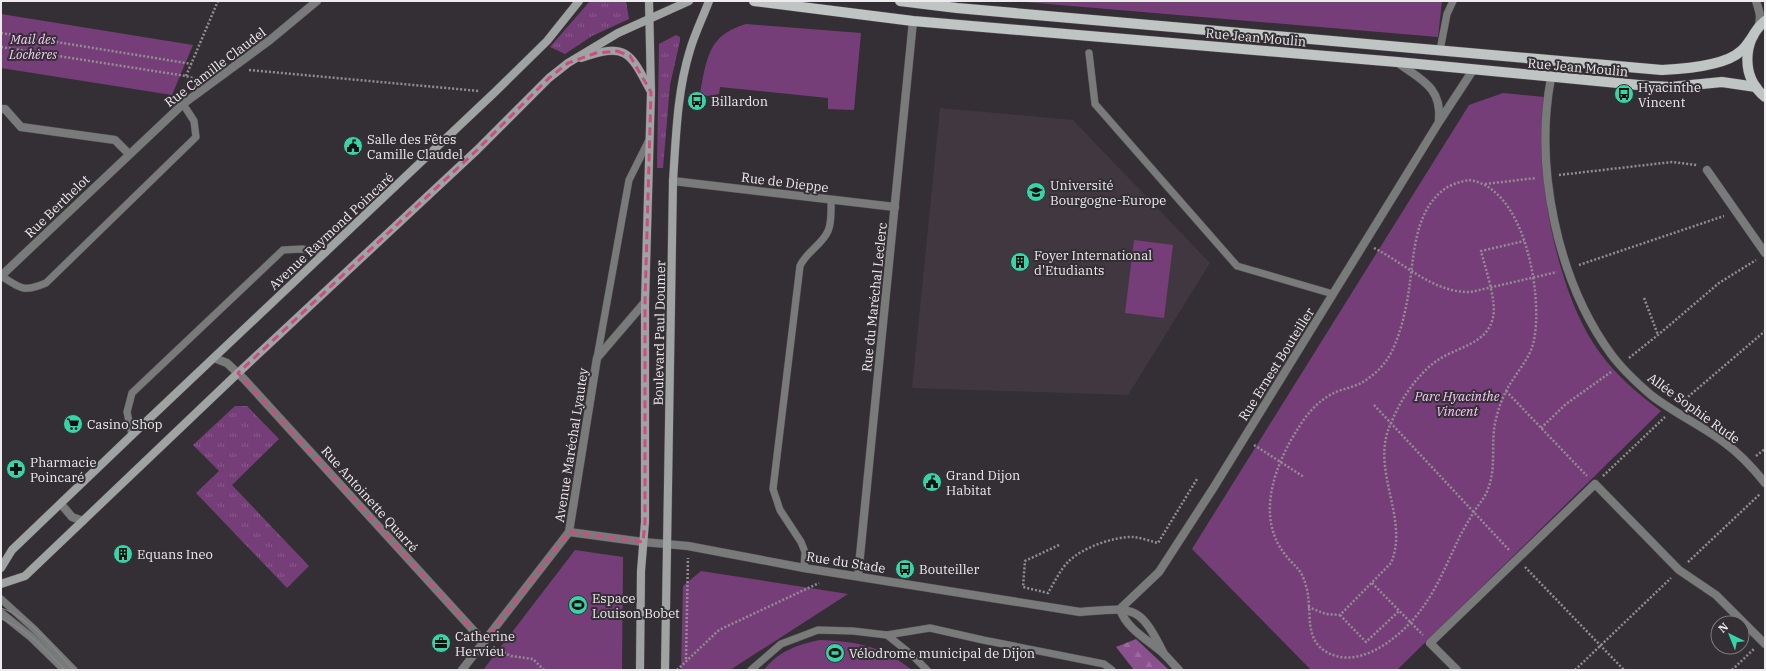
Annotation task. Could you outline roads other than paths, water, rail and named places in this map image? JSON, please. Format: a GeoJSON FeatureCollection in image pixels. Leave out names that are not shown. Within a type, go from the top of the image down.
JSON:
{"type":"FeatureCollection","features":[{"type":"Feature","properties":{"kind":"main road","name":"Avenue Raymond Poincaré"},"geometry":{"type":"LineString","coordinates":[[1,568],[12,550],[547,41],[579,1]]}},
{"type":"Feature","properties":{"kind":"main road","name":"Boulevard Paul Doumer"},"geometry":{"type":"LineString","coordinates":[[640,670],[645,514],[645,302],[651,92],[649,1]]}},
{"type":"Feature","properties":{"kind":"main road"},"geometry":{"type":"LineString","coordinates":[[1,584],[25,576],[238,373],[477,150],[549,78],[568,63],[618,33],[689,1]]}},
{"type":"Feature","properties":{"kind":"main road","name":"Boulevard Paul Doumer"},"geometry":{"type":"LineString","coordinates":[[665,670],[673,181],[678,116],[685,72],[690,50],[709,1]]}},
{"type":"Feature","properties":{"kind":"main road","name":"Rue Jean Moulin"},"geometry":{"type":"LineString","coordinates":[[754,1],[913,21],[1397,62],[1551,78],[1671,87],[1722,82],[1756,87]]}},
{"type":"Feature","properties":{"kind":"main road","name":"Rue Jean Moulin"},"geometry":{"type":"LineString","coordinates":[[900,1],[957,8],[1662,70],[1687,69],[1733,56],[1742,51],[1762,24]]}},
{"type":"Feature","properties":{"kind":"main road"},"geometry":{"type":"LineString","coordinates":[[1752,36],[1748,48],[1747,62],[1750,75],[1756,87],[1765,97]]}},
{"type":"Feature","properties":{"kind":"main road"},"geometry":{"type":"LineString","coordinates":[[568,63],[606,51],[623,52],[630,56],[651,92]]}},
{"type":"Feature","properties":{"kind":"street","name":"Rue Camille Claudel"},"geometry":{"type":"LineString","coordinates":[[129,154],[183,104],[298,19],[316,1]]}},
{"type":"Feature","properties":{"kind":"street"},"geometry":{"type":"LineString","coordinates":[[1756,1],[1762,24]]}},
{"type":"Feature","properties":{"kind":"street","name":"Rue du Maréchal Leclerc"},"geometry":{"type":"LineString","coordinates":[[858,576],[913,21]]}},
{"type":"Feature","properties":{"kind":"street"},"geometry":{"type":"LineString","coordinates":[[1397,62],[1424,80],[1430,86],[1439,104],[1439,122]]}},
{"type":"Feature","properties":{"kind":"street","name":"Rue Ernest Bouteiller"},"geometry":{"type":"LineString","coordinates":[[1120,609],[1160,572],[1439,122],[1473,70]]}},
{"type":"Feature","properties":{"kind":"street","name":"Allée Sophie Rude"},"geometry":{"type":"LineString","coordinates":[[1551,78],[1546,126],[1548,177],[1554,215],[1568,269],[1580,302],[1600,338],[1620,365],[1653,396],[1672,410],[1724,442],[1746,462],[1765,483]]}},
{"type":"Feature","properties":{"kind":"street"},"geometry":{"type":"LineString","coordinates":[[1,109],[5,109],[21,126],[115,140],[129,154]]}},
{"type":"Feature","properties":{"kind":"street","name":"Rue Berthelot"},"geometry":{"type":"LineString","coordinates":[[1,276],[129,154]]}},
{"type":"Feature","properties":{"kind":"street"},"geometry":{"type":"LineString","coordinates":[[1707,170],[1736,212],[1762,256]]}},
{"type":"Feature","properties":{"kind":"street","name":"Rue de Dieppe"},"geometry":{"type":"LineString","coordinates":[[673,181],[894,207]]}},
{"type":"Feature","properties":{"kind":"street","name":"Avenue Maréchal Lyautey"},"geometry":{"type":"LineString","coordinates":[[462,670],[569,532],[597,358],[645,302]]}},
{"type":"Feature","properties":{"kind":"street"},"geometry":{"type":"LineString","coordinates":[[214,358],[226,362],[238,373]]}},
{"type":"Feature","properties":{"kind":"street","name":"Rue Antoinette Quarré"},"geometry":{"type":"LineString","coordinates":[[238,373],[484,642]]}},
{"type":"Feature","properties":{"kind":"street"},"geometry":{"type":"LineString","coordinates":[[1457,670],[1430,643],[1595,484],[1679,570],[1716,595],[1763,643]]}},
{"type":"Feature","properties":{"kind":"street"},"geometry":{"type":"LineString","coordinates":[[61,504],[72,516],[83,521]]}},
{"type":"Feature","properties":{"kind":"street","name":"Rue du Stade"},"geometry":{"type":"LineString","coordinates":[[569,532],[643,542],[688,546],[839,574],[1080,612],[1120,609],[1131,611],[1144,620],[1150,627],[1164,654]]}},
{"type":"Feature","properties":{"kind":"street","name":"Rue du Stade"},"geometry":{"type":"LineString","coordinates":[[1120,609],[1123,617],[1131,628],[1164,654],[1180,670]]}},
{"type":"Feature","properties":{"kind":"street"},"geometry":{"type":"LineString","coordinates":[[1,613],[31,637],[64,670]]}},
{"type":"Feature","properties":{"kind":"lane"},"geometry":{"type":"LineString","coordinates":[[1440,50],[1446,14],[1453,1]]}},
{"type":"Feature","properties":{"kind":"lane"},"geometry":{"type":"LineString","coordinates":[[1089,53],[1095,104],[1237,266],[1333,294]]}},
{"type":"Feature","properties":{"kind":"lane"},"geometry":{"type":"LineString","coordinates":[[1,276],[23,289],[32,289],[46,283],[196,137],[194,121],[183,104]]}},
{"type":"Feature","properties":{"kind":"lane"},"geometry":{"type":"LineString","coordinates":[[597,358],[629,180],[650,138]]}},
{"type":"Feature","properties":{"kind":"lane"},"geometry":{"type":"LineString","coordinates":[[804,568],[806,552],[780,510],[773,489],[800,266],[804,258],[821,241],[827,232],[830,224],[831,200]]}},
{"type":"Feature","properties":{"kind":"lane"},"geometry":{"type":"LineString","coordinates":[[132,435],[127,412],[132,393],[283,250],[302,249],[325,253]]}},
{"type":"Feature","properties":{"kind":"lane"},"geometry":{"type":"LineString","coordinates":[[1,599],[33,628],[74,670]]}},
{"type":"Feature","properties":{"kind":"lane"},"geometry":{"type":"LineString","coordinates":[[751,670],[782,644],[818,630],[853,631],[888,636],[930,628],[1104,664],[1112,670]]}},
{"type":"Feature","properties":{"kind":"lane"},"geometry":{"type":"LineString","coordinates":[[888,636],[912,655],[927,670]]}},
{"type":"Feature","properties":{"kind":"tram line"},"geometry":{"type":"LineString","coordinates":[[1,608],[32,626],[50,643],[74,670]]}},
{"type":"Feature","properties":{"kind":"tram line"},"geometry":{"type":"LineString","coordinates":[[1,619],[28,634],[65,670]]}},
{"type":"Feature","properties":{"kind":"place","name":"Hyacinthe Vincent"},"geometry":{"type":"Point","coordinates":[1624,94]}},
{"type":"Feature","properties":{"kind":"place","name":"Billardon"},"geometry":{"type":"Point","coordinates":[697,101]}},
{"type":"Feature","properties":{"kind":"place","name":"Salle des Fêtes Camille Claudel"},"geometry":{"type":"Point","coordinates":[353,146]}},
{"type":"Feature","properties":{"kind":"place","name":"Université Bourgogne-Europe"},"geometry":{"type":"Point","coordinates":[1036,192]}},
{"type":"Feature","properties":{"kind":"place","name":"Foyer International d'Etudiants"},"geometry":{"type":"Point","coordinates":[1020,262]}},
{"type":"Feature","properties":{"kind":"place","name":"Casino Shop"},"geometry":{"type":"Point","coordinates":[73,424]}},
{"type":"Feature","properties":{"kind":"place","name":"Pharmacie Poincaré"},"geometry":{"type":"Point","coordinates":[16,469]}},
{"type":"Feature","properties":{"kind":"place","name":"Grand Dijon Habitat"},"geometry":{"type":"Point","coordinates":[932,482]}},
{"type":"Feature","properties":{"kind":"place","name":"Equans Ineo"},"geometry":{"type":"Point","coordinates":[123,554]}},
{"type":"Feature","properties":{"kind":"place","name":"Bouteiller"},"geometry":{"type":"Point","coordinates":[905,569]}},
{"type":"Feature","properties":{"kind":"place","name":"Espace Louison Bobet"},"geometry":{"type":"Point","coordinates":[578,605]}},
{"type":"Feature","properties":{"kind":"place","name":"Catherine Hervieu"},"geometry":{"type":"Point","coordinates":[441,643]}},
{"type":"Feature","properties":{"kind":"place","name":"Vélodrome municipal de Dijon"},"geometry":{"type":"Point","coordinates":[835,653]}},
{"type":"Feature","properties":{"kind":"park label","name":"Mail des Lochères"},"geometry":{"type":"Point","coordinates":[33,46]}},
{"type":"Feature","properties":{"kind":"park label","name":"Parc Hyacinthe Vincent"},"geometry":{"type":"Point","coordinates":[1457,404]}}]}
